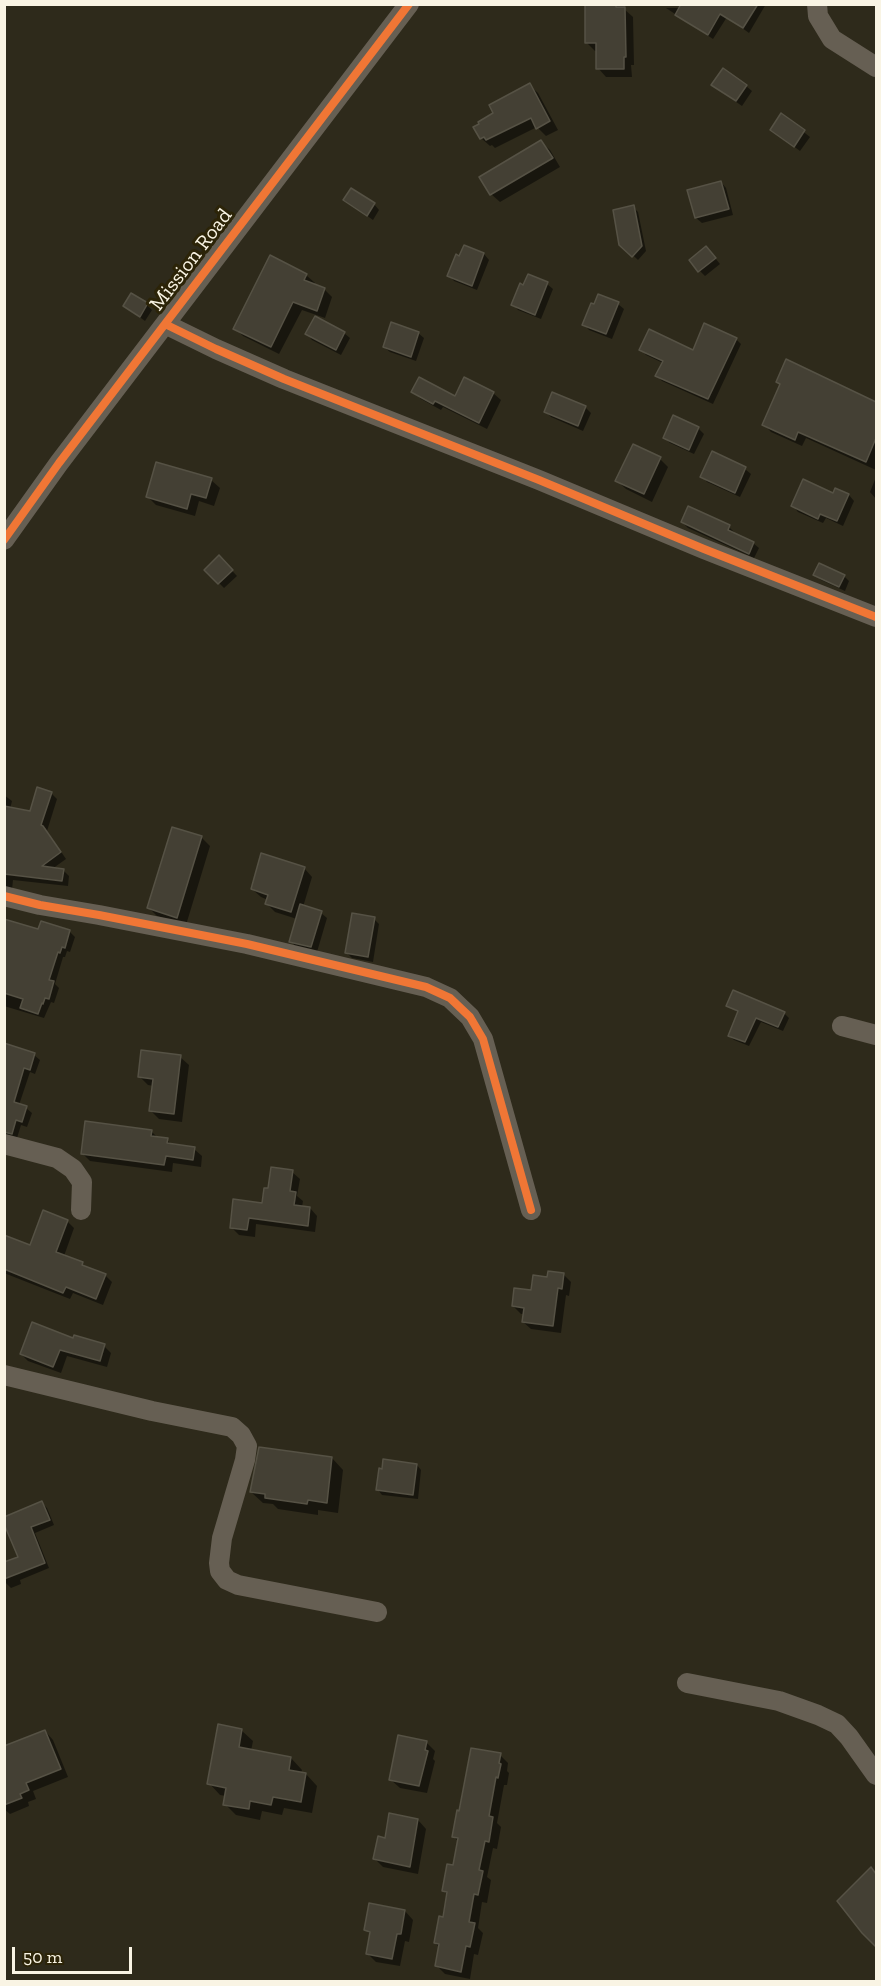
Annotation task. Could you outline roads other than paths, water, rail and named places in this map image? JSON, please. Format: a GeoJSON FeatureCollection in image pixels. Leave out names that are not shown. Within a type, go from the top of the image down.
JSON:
{"type":"FeatureCollection","features":[{"type":"Feature","properties":{"kind":"street","name":"Mission Road"},"geometry":{"type":"LineString","coordinates":[[4,540],[59,463],[409,4]]}},
{"type":"Feature","properties":{"kind":"street"},"geometry":{"type":"LineString","coordinates":[[820,8],[832,39],[876,67]]}},
{"type":"Feature","properties":{"kind":"street"},"geometry":{"type":"LineString","coordinates":[[165,324],[284,379],[876,617]]}},
{"type":"Feature","properties":{"kind":"street"},"geometry":{"type":"LineString","coordinates":[[4,897],[268,949],[426,987],[450,998],[470,1017],[483,1039],[531,1210]]}},
{"type":"Feature","properties":{"kind":"street"},"geometry":{"type":"LineString","coordinates":[[842,1026],[876,1035]]}},
{"type":"Feature","properties":{"kind":"street"},"geometry":{"type":"LineString","coordinates":[[4,1144],[57,1158],[73,1169],[82,1182],[81,1210]]}},
{"type":"Feature","properties":{"kind":"street"},"geometry":{"type":"LineString","coordinates":[[4,1375],[232,1428],[241,1435],[247,1446],[222,1538],[220,1571],[227,1580],[238,1585],[377,1612]]}},
{"type":"Feature","properties":{"kind":"street"},"geometry":{"type":"LineString","coordinates":[[687,1683],[779,1701],[819,1715],[837,1724],[876,1775]]}}]}
